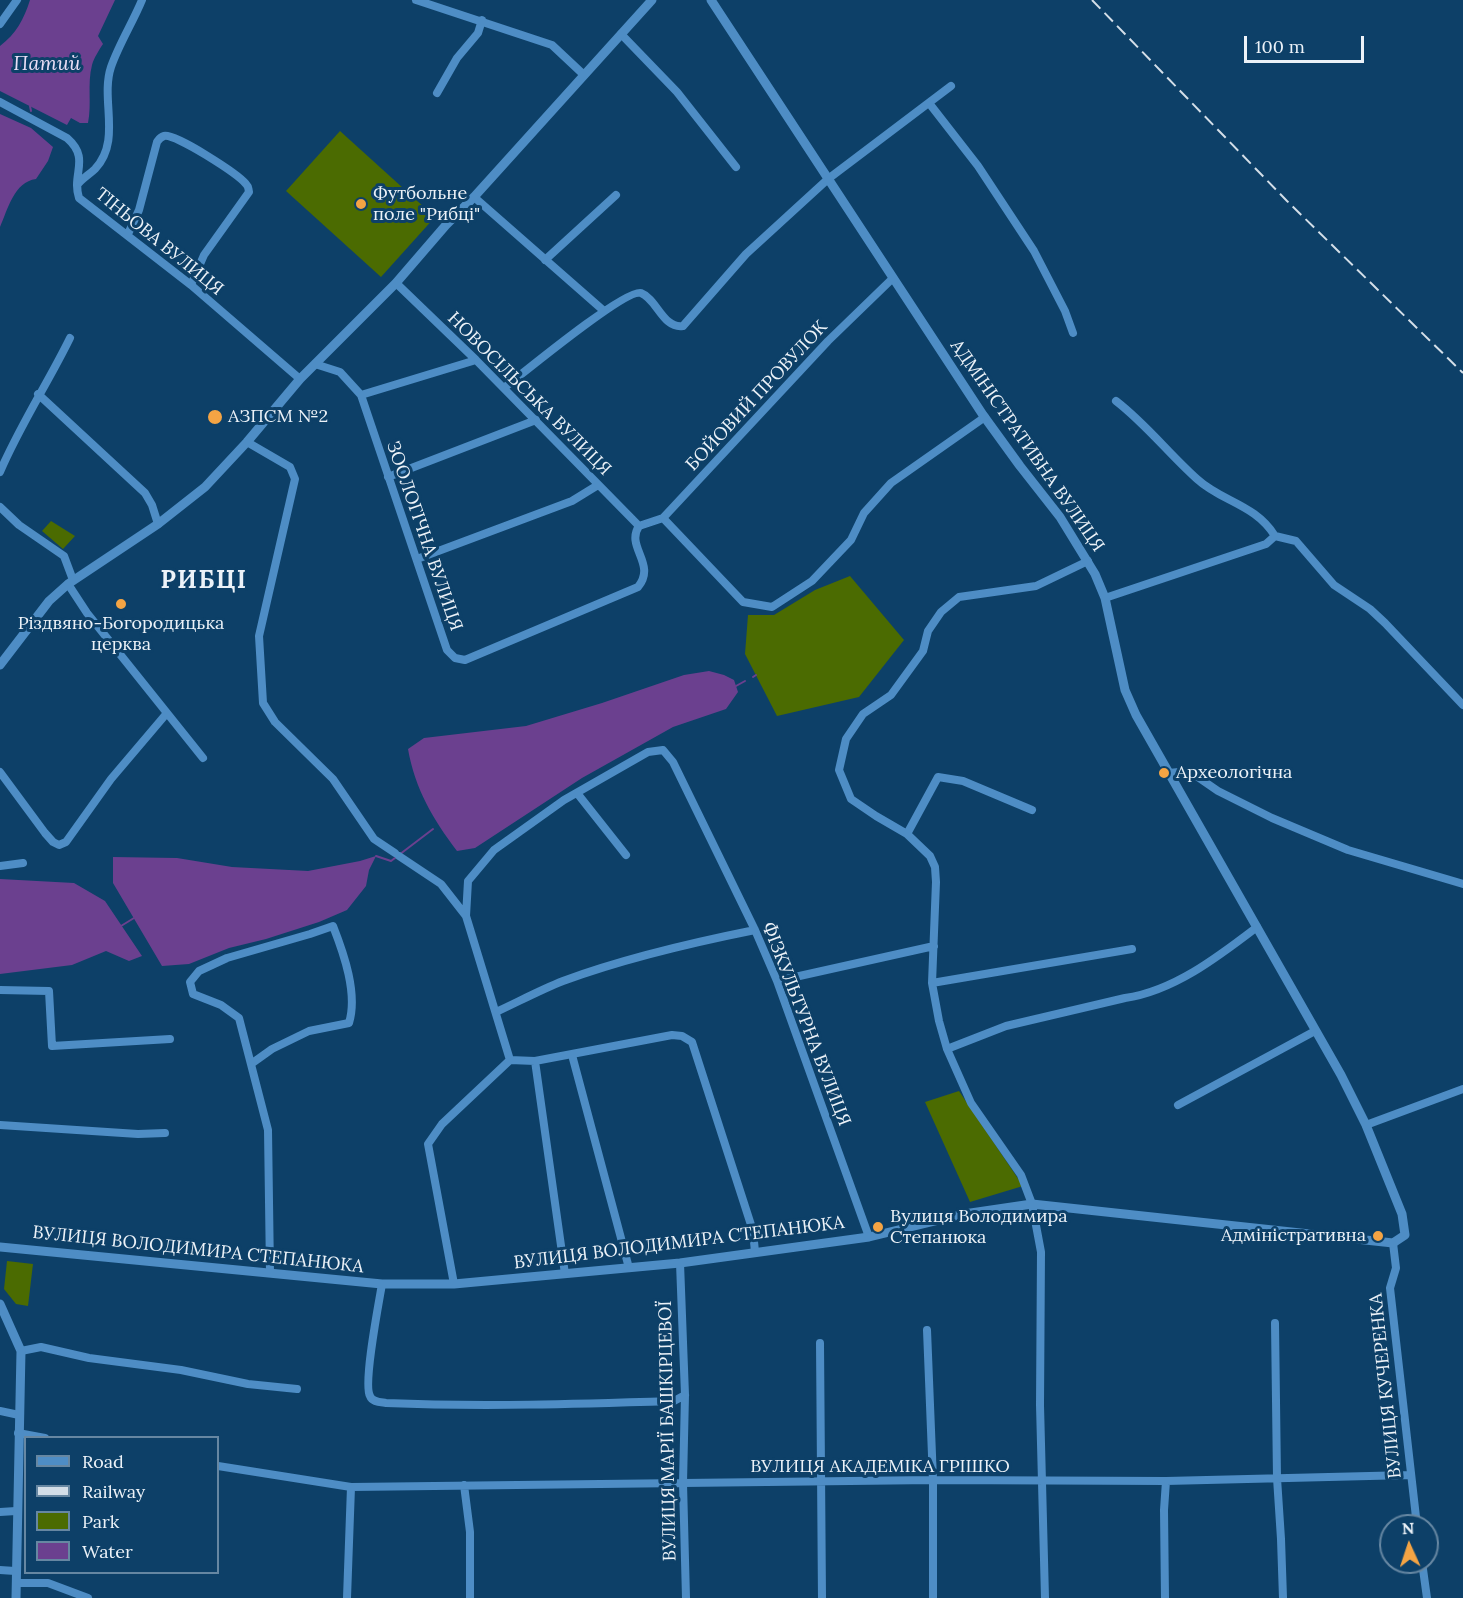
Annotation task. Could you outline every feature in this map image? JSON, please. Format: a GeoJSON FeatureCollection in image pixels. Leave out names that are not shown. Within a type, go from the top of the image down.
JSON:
{"type":"FeatureCollection","features":[{"type":"Feature","properties":{"kind":"street"},"geometry":{"type":"LineString","coordinates":[[0,24],[17,0]]}},
{"type":"Feature","properties":{"kind":"street"},"geometry":{"type":"LineString","coordinates":[[78,184],[96,168],[108,142],[110,125],[106,90],[111,67],[142,0]]}},
{"type":"Feature","properties":{"kind":"street"},"geometry":{"type":"LineString","coordinates":[[416,0],[552,45],[584,75]]}},
{"type":"Feature","properties":{"kind":"street"},"geometry":{"type":"LineString","coordinates":[[0,665],[49,602],[71,582],[158,524],[205,487],[247,442],[300,379],[396,283],[446,225],[652,0]]}},
{"type":"Feature","properties":{"kind":"street","name":"АДМІНІСТРАТИВНА ВУЛИЦЯ"},"geometry":{"type":"LineString","coordinates":[[711,0],[892,279],[985,417],[1060,517],[1088,561],[1105,598],[1125,690],[1136,715],[1341,1075],[1366,1125],[1405,1224],[1405,1235],[1393,1243]]}},
{"type":"Feature","properties":{"kind":"street"},"geometry":{"type":"LineString","coordinates":[[437,93],[457,58],[478,33],[482,20]]}},
{"type":"Feature","properties":{"kind":"street"},"geometry":{"type":"LineString","coordinates":[[621,34],[676,92],[736,167]]}},
{"type":"Feature","properties":{"kind":"street"},"geometry":{"type":"LineString","coordinates":[[504,388],[604,311],[630,295],[638,293],[645,296],[670,322],[676,326],[683,326],[746,254],[828,179],[951,86]]}},
{"type":"Feature","properties":{"kind":"street","name":"ТІНЬОВА ВУЛИЦЯ"},"geometry":{"type":"LineString","coordinates":[[0,102],[67,138],[76,146],[80,158],[77,191],[80,198],[191,285],[300,379]]}},
{"type":"Feature","properties":{"kind":"street"},"geometry":{"type":"LineString","coordinates":[[929,103],[978,166],[1034,251],[1065,311],[1073,333]]}},
{"type":"Feature","properties":{"kind":"street"},"geometry":{"type":"LineString","coordinates":[[128,234],[139,210],[157,142],[162,136],[167,135],[182,141],[206,154],[241,179],[247,184],[249,192],[204,255],[191,285]]}},
{"type":"Feature","properties":{"kind":"street"},"geometry":{"type":"LineString","coordinates":[[545,260],[616,195]]}},
{"type":"Feature","properties":{"kind":"street"},"geometry":{"type":"LineString","coordinates":[[474,197],[604,311]]}},
{"type":"Feature","properties":{"kind":"street","name":"БОЙОВИЙ ПРОВУЛОК"},"geometry":{"type":"LineString","coordinates":[[639,526],[663,518],[828,341],[892,279]]}},
{"type":"Feature","properties":{"kind":"street","name":"НОВОСІЛЬСЬКА ВУЛИЦЯ"},"geometry":{"type":"LineString","coordinates":[[396,283],[476,360],[639,526]]}},
{"type":"Feature","properties":{"kind":"street"},"geometry":{"type":"LineString","coordinates":[[0,472],[38,394],[50,379],[70,338]]}},
{"type":"Feature","properties":{"kind":"street"},"geometry":{"type":"LineString","coordinates":[[361,395],[476,360]]}},
{"type":"Feature","properties":{"kind":"street","name":"ЗООЛОГІЧНА ВУЛИЦЯ"},"geometry":{"type":"LineString","coordinates":[[315,364],[340,372],[361,395],[447,650],[455,658],[465,660],[638,587],[643,582],[645,573],[645,565],[635,540],[639,526]]}},
{"type":"Feature","properties":{"kind":"street"},"geometry":{"type":"LineString","coordinates":[[38,394],[144,493],[152,505],[158,524]]}},
{"type":"Feature","properties":{"kind":"street"},"geometry":{"type":"LineString","coordinates":[[1116,401],[1197,480],[1259,516],[1275,536],[1296,541],[1334,585],[1370,609],[1463,705]]}},
{"type":"Feature","properties":{"kind":"street"},"geometry":{"type":"LineString","coordinates":[[663,518],[743,602],[772,607],[812,581],[851,540],[864,513],[891,483],[985,417]]}},
{"type":"Feature","properties":{"kind":"street"},"geometry":{"type":"LineString","coordinates":[[388,477],[536,420]]}},
{"type":"Feature","properties":{"kind":"street"},"geometry":{"type":"LineString","coordinates":[[247,442],[290,467],[296,479],[259,636],[263,703],[274,722],[333,779],[374,839],[441,884],[466,916]]}},
{"type":"Feature","properties":{"kind":"street"},"geometry":{"type":"LineString","coordinates":[[417,559],[572,501],[598,485]]}},
{"type":"Feature","properties":{"kind":"street"},"geometry":{"type":"LineString","coordinates":[[0,507],[20,525],[64,556],[71,582],[87,613],[203,758]]}},
{"type":"Feature","properties":{"kind":"street"},"geometry":{"type":"LineString","coordinates":[[1105,598],[1266,544],[1275,536]]}},
{"type":"Feature","properties":{"kind":"street"},"geometry":{"type":"LineString","coordinates":[[1045,1598],[1044,1481],[1040,1405],[1041,1252],[1032,1204],[1021,1175],[971,1103],[946,1049],[932,984],[935,867],[930,856],[907,834],[851,799],[839,770],[846,739],[863,714],[891,695],[923,651],[928,632],[941,612],[959,597],[1036,586],[1088,561]]}},
{"type":"Feature","properties":{"kind":"street"},"geometry":{"type":"LineString","coordinates":[[0,772],[52,842],[58,845],[66,842],[111,780],[167,713]]}},
{"type":"Feature","properties":{"kind":"street","name":"ФІЗКУЛЬТУРНА ВУЛИЦЯ"},"geometry":{"type":"LineString","coordinates":[[577,793],[648,752],[663,750],[673,762],[755,930],[777,981],[869,1237]]}},
{"type":"Feature","properties":{"kind":"street"},"geometry":{"type":"LineString","coordinates":[[1169,773],[1189,771],[1218,791],[1272,818],[1348,850],[1463,884]]}},
{"type":"Feature","properties":{"kind":"street"},"geometry":{"type":"LineString","coordinates":[[907,834],[938,777],[963,781],[1032,810]]}},
{"type":"Feature","properties":{"kind":"street"},"geometry":{"type":"LineString","coordinates":[[510,1060],[466,916],[468,881],[494,850],[577,793],[626,855]]}},
{"type":"Feature","properties":{"kind":"street"},"geometry":{"type":"LineString","coordinates":[[0,866],[23,863]]}},
{"type":"Feature","properties":{"kind":"street"},"geometry":{"type":"LineString","coordinates":[[251,1064],[272,1048],[309,1031],[349,1023],[352,1012],[350,984],[333,926],[227,958],[199,971],[190,982],[193,994],[221,1005],[238,1018],[251,1064],[268,1130],[270,1272]]}},
{"type":"Feature","properties":{"kind":"street"},"geometry":{"type":"LineString","coordinates":[[946,1049],[1006,1026],[1144,995],[1212,962],[1257,927]]}},
{"type":"Feature","properties":{"kind":"street"},"geometry":{"type":"LineString","coordinates":[[496,1012],[561,982],[613,965],[694,942],[755,930]]}},
{"type":"Feature","properties":{"kind":"street"},"geometry":{"type":"LineString","coordinates":[[777,981],[934,946]]}},
{"type":"Feature","properties":{"kind":"street"},"geometry":{"type":"LineString","coordinates":[[932,984],[1132,949]]}},
{"type":"Feature","properties":{"kind":"street"},"geometry":{"type":"LineString","coordinates":[[0,990],[49,991],[52,1046],[170,1039]]}},
{"type":"Feature","properties":{"kind":"street"},"geometry":{"type":"LineString","coordinates":[[1178,1105],[1316,1031]]}},
{"type":"Feature","properties":{"kind":"street"},"geometry":{"type":"LineString","coordinates":[[454,1284],[428,1144],[442,1124],[510,1060],[535,1061],[672,1035],[682,1036],[692,1042],[753,1231],[755,1252]]}},
{"type":"Feature","properties":{"kind":"street"},"geometry":{"type":"LineString","coordinates":[[572,1054],[629,1268]]}},
{"type":"Feature","properties":{"kind":"street"},"geometry":{"type":"LineString","coordinates":[[535,1061],[565,1274]]}},
{"type":"Feature","properties":{"kind":"street"},"geometry":{"type":"LineString","coordinates":[[1366,1125],[1463,1089]]}},
{"type":"Feature","properties":{"kind":"street"},"geometry":{"type":"LineString","coordinates":[[0,1125],[138,1134],[165,1133]]}},
{"type":"Feature","properties":{"kind":"street","name":"ВУЛИЦЯ ВОЛОДИМИРА СТЕПАНЮКА"},"geometry":{"type":"LineString","coordinates":[[0,1247],[382,1284],[454,1284],[680,1263],[869,1237],[964,1214],[1032,1204],[1393,1243]]}},
{"type":"Feature","properties":{"kind":"street","name":"ВУЛИЦЯ КУЧЕРЕНКА"},"geometry":{"type":"LineString","coordinates":[[1393,1243],[1396,1268],[1390,1287],[1415,1514]]}},
{"type":"Feature","properties":{"kind":"street","name":"ВУЛИЦЯ МАРІЇ БАШКІРЦЕВОЇ"},"geometry":{"type":"LineString","coordinates":[[680,1263],[685,1395],[683,1483],[686,1598]]}},
{"type":"Feature","properties":{"kind":"street"},"geometry":{"type":"LineString","coordinates":[[382,1284],[370,1361],[368,1390],[370,1397],[375,1401],[471,1406],[674,1401],[685,1395]]}},
{"type":"Feature","properties":{"kind":"street"},"geometry":{"type":"LineString","coordinates":[[0,1304],[21,1351],[16,1598]]}},
{"type":"Feature","properties":{"kind":"street"},"geometry":{"type":"LineString","coordinates":[[1275,1323],[1276,1478],[1283,1598]]}},
{"type":"Feature","properties":{"kind":"street"},"geometry":{"type":"LineString","coordinates":[[927,1330],[933,1480],[933,1598]]}},
{"type":"Feature","properties":{"kind":"street"},"geometry":{"type":"LineString","coordinates":[[820,1343],[822,1598]]}},
{"type":"Feature","properties":{"kind":"street"},"geometry":{"type":"LineString","coordinates":[[21,1351],[41,1347],[89,1358],[180,1370],[248,1384],[297,1389]]}},
{"type":"Feature","properties":{"kind":"street"},"geometry":{"type":"LineString","coordinates":[[0,1411],[19,1415]]}},
{"type":"Feature","properties":{"kind":"street"},"geometry":{"type":"LineString","coordinates":[[18,1433],[38,1436]]}},
{"type":"Feature","properties":{"kind":"street","name":"ВУЛИЦЯ АКАДЕМІКА ГРІШКО"},"geometry":{"type":"LineString","coordinates":[[219,1466],[351,1487],[933,1480],[1166,1481],[1410,1475]]}},
{"type":"Feature","properties":{"kind":"street"},"geometry":{"type":"LineString","coordinates":[[1165,1598],[1166,1481]]}},
{"type":"Feature","properties":{"kind":"street"},"geometry":{"type":"LineString","coordinates":[[464,1485],[470,1532],[470,1598]]}},
{"type":"Feature","properties":{"kind":"street"},"geometry":{"type":"LineString","coordinates":[[347,1598],[351,1487]]}},
{"type":"Feature","properties":{"kind":"street"},"geometry":{"type":"LineString","coordinates":[[0,1512],[16,1511]]}},
{"type":"Feature","properties":{"kind":"street"},"geometry":{"type":"LineString","coordinates":[[0,1570],[15,1571]]}},
{"type":"Feature","properties":{"kind":"street"},"geometry":{"type":"LineString","coordinates":[[1424,1574],[1427,1598]]}},
{"type":"Feature","properties":{"kind":"street"},"geometry":{"type":"LineString","coordinates":[[16,1583],[48,1582],[88,1598]]}},
{"type":"Feature","properties":{"kind":"green space","name":"Футбольне поле \"Рибці\""},"geometry":{"type":"Polygon","coordinates":[[[340,131],[435,217],[381,277],[286,191],[340,131]]]}},
{"type":"Feature","properties":{"kind":"green space"},"geometry":{"type":"Polygon","coordinates":[[[51,521],[75,536],[63,549],[42,531],[51,521]]]}},
{"type":"Feature","properties":{"kind":"green space"},"geometry":{"type":"Polygon","coordinates":[[[850,576],[904,640],[859,697],[777,716],[745,654],[748,615],[774,615],[815,590],[850,576]]]}},
{"type":"Feature","properties":{"kind":"green space"},"geometry":{"type":"Polygon","coordinates":[[[959,1091],[1023,1186],[970,1202],[925,1102],[959,1091]]]}},
{"type":"Feature","properties":{"kind":"green space"},"geometry":{"type":"Polygon","coordinates":[[[7,1261],[33,1264],[28,1306],[16,1304],[4,1289],[7,1261]]]}},
{"type":"Feature","properties":{"kind":"water","name":"Патий"},"geometry":{"type":"Polygon","coordinates":[[[30,0],[115,0],[98,36],[103,44],[92,65],[88,123],[80,123],[71,118],[67,125],[0,91],[0,46],[19,26],[30,0]]]}},
{"type":"Feature","properties":{"kind":"water"},"geometry":{"type":"Polygon","coordinates":[[[0,114],[31,128],[53,147],[48,161],[36,179],[22,185],[13,197],[0,227],[0,114]]]}},
{"type":"Feature","properties":{"kind":"water"},"geometry":{"type":"Polygon","coordinates":[[[709,671],[734,680],[738,692],[726,709],[673,727],[582,778],[475,848],[457,851],[440,827],[420,790],[408,749],[424,738],[526,726],[684,675],[709,671]]]}},
{"type":"Feature","properties":{"kind":"water"},"geometry":{"type":"Polygon","coordinates":[[[376,856],[369,870],[366,886],[347,910],[319,922],[229,948],[189,964],[162,966],[113,883],[113,857],[177,858],[232,867],[308,871],[376,856]]]}},
{"type":"Feature","properties":{"kind":"water"},"geometry":{"type":"Polygon","coordinates":[[[0,879],[74,883],[105,901],[142,956],[129,961],[106,951],[72,965],[0,974],[0,879]]]}},
{"type":"Feature","properties":{"kind":"waterway"},"geometry":{"type":"LineString","coordinates":[[30,106],[31,111]]}},
{"type":"Feature","properties":{"kind":"waterway"},"geometry":{"type":"LineString","coordinates":[[736,686],[745,681]]}},
{"type":"Feature","properties":{"kind":"waterway"},"geometry":{"type":"LineString","coordinates":[[376,856],[391,861],[433,829]]}},
{"type":"Feature","properties":{"kind":"waterway"},"geometry":{"type":"LineString","coordinates":[[121,926],[134,918]]}},
{"type":"Feature","properties":{"kind":"railway"},"geometry":{"type":"LineString","coordinates":[[1092,0],[1287,201],[1463,373]]}},
{"type":"Feature","properties":{"kind":"place","name":"Футбольне поле \"Рибці\""},"geometry":{"type":"Point","coordinates":[361,204]}},
{"type":"Feature","properties":{"kind":"place","name":"АЗПСМ №2"},"geometry":{"type":"Point","coordinates":[215,417]}},
{"type":"Feature","properties":{"kind":"place","name":"Різдвяно-Богородицька церква"},"geometry":{"type":"Point","coordinates":[121,604]}},
{"type":"Feature","properties":{"kind":"place","name":"Археологічна"},"geometry":{"type":"Point","coordinates":[1164,773]}},
{"type":"Feature","properties":{"kind":"place","name":"Вулиця Володимира Степанюка"},"geometry":{"type":"Point","coordinates":[878,1227]}},
{"type":"Feature","properties":{"kind":"place","name":"Адміністративна"},"geometry":{"type":"Point","coordinates":[1378,1236]}},
{"type":"Feature","properties":{"kind":"district","name":"РИБЦІ"},"geometry":{"type":"Point","coordinates":[204,581]}}]}
